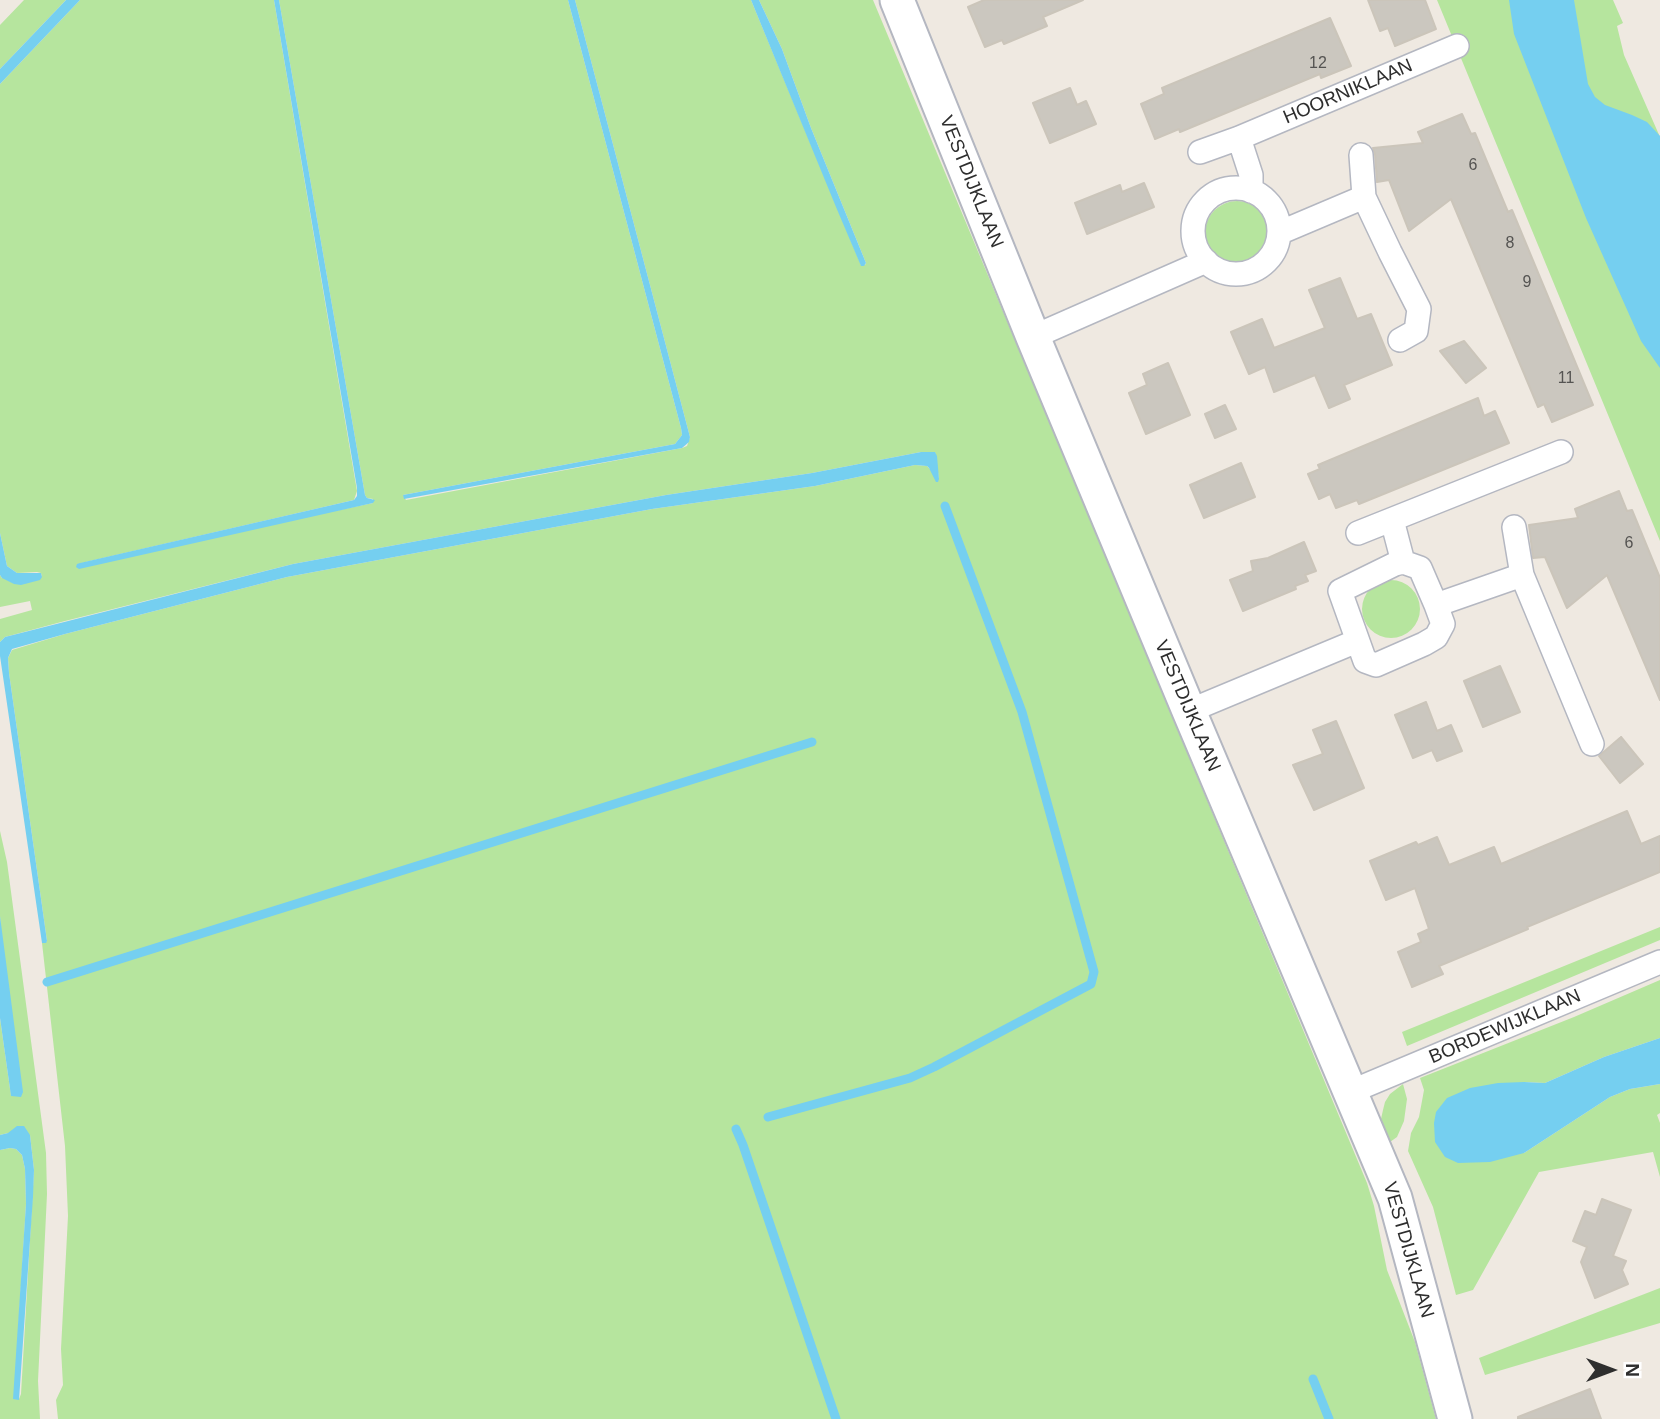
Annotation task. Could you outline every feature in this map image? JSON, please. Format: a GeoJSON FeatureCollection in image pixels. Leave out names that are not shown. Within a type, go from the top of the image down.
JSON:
{"type":"FeatureCollection","features":[{"type":"Feature","properties":{"kind":"street","name":"VESTDIJKLAAN"},"geometry":{"type":"LineString","coordinates":[[897,0],[1033,337],[1395,1198],[1455,1419]]}},
{"type":"Feature","properties":{"kind":"street","name":"HOORNIKLAAN"},"geometry":{"type":"LineString","coordinates":[[1200,152],[1457,46]]}},
{"type":"Feature","properties":{"kind":"street"},"geometry":{"type":"LineString","coordinates":[[1239,138],[1251,175],[1251,191]]}},
{"type":"Feature","properties":{"kind":"street"},"geometry":{"type":"LineString","coordinates":[[1361,155],[1364,197],[1419,309],[1416,331],[1400,340]]}},
{"type":"Feature","properties":{"kind":"street"},"geometry":{"type":"LineString","coordinates":[[1235,188],[1263,197],[1278,219],[1279,233],[1276,249],[1266,262],[1252,271],[1236,274],[1220,271],[1206,261],[1197,248],[1194,232],[1196,215],[1205,201],[1219,192],[1235,188]]}},
{"type":"Feature","properties":{"kind":"street"},"geometry":{"type":"LineString","coordinates":[[1279,233],[1364,197]]}},
{"type":"Feature","properties":{"kind":"street"},"geometry":{"type":"LineString","coordinates":[[1033,337],[1206,261]]}},
{"type":"Feature","properties":{"kind":"street"},"geometry":{"type":"LineString","coordinates":[[1358,533],[1561,453]]}},
{"type":"Feature","properties":{"kind":"street"},"geometry":{"type":"LineString","coordinates":[[1392,520],[1403,562]]}},
{"type":"Feature","properties":{"kind":"street"},"geometry":{"type":"LineString","coordinates":[[1514,527],[1522,575],[1592,744]]}},
{"type":"Feature","properties":{"kind":"street"},"geometry":{"type":"LineString","coordinates":[[1403,562],[1420,568],[1443,624],[1436,637],[1424,645],[1376,665],[1365,661],[1340,591],[1403,562]]}},
{"type":"Feature","properties":{"kind":"street"},"geometry":{"type":"LineString","coordinates":[[1436,606],[1522,575]]}},
{"type":"Feature","properties":{"kind":"street"},"geometry":{"type":"LineString","coordinates":[[1189,711],[1357,641]]}},
{"type":"Feature","properties":{"kind":"street","name":"BORDEWIJKLAAN"},"geometry":{"type":"LineString","coordinates":[[1350,1092],[1660,962]]}},
{"type":"Feature","properties":{"kind":"green space"},"geometry":{"type":"Polygon","coordinates":[[[24,0],[66,0],[0,69],[0,25],[24,0]]]}},
{"type":"Feature","properties":{"kind":"green space"},"geometry":{"type":"Polygon","coordinates":[[[80,0],[274,0],[357,491],[354,500],[77,564],[373,503],[373,499],[365,495],[279,0],[568,0],[681,428],[682,435],[675,444],[403,495],[406,500],[687,446],[690,437],[575,0],[751,0],[861,265],[865,265],[782,49],[759,0],[873,0],[1367,1183],[1387,1270],[1415,1342],[1436,1419],[58,1419],[56,1400],[63,1385],[61,1349],[68,1216],[65,1146],[42,943],[47,941],[9,673],[8,658],[12,650],[287,577],[652,509],[815,486],[915,465],[927,466],[939,479],[935,452],[921,452],[812,473],[666,495],[293,564],[65,621],[5,637],[0,642],[0,619],[32,610],[30,601],[0,607],[0,575],[2,578],[42,577],[41,573],[37,572],[17,573],[7,566],[0,533],[0,84],[80,0]]]}},
{"type":"Feature","properties":{"kind":"green space"},"geometry":{"type":"Polygon","coordinates":[[[1437,0],[1613,0],[1623,23],[1617,26],[1624,55],[1660,137],[1660,541],[1437,0]]]}},
{"type":"Feature","properties":{"kind":"green space"},"geometry":{"type":"Polygon","coordinates":[[[1237,201],[1255,207],[1263,215],[1269,233],[1263,251],[1255,259],[1237,265],[1219,259],[1211,251],[1205,233],[1211,215],[1219,207],[1237,201]]]}},
{"type":"Feature","properties":{"kind":"green space"},"geometry":{"type":"Polygon","coordinates":[[[1391,580],[1402,582],[1415,593],[1420,609],[1418,620],[1407,633],[1391,638],[1380,636],[1367,625],[1362,609],[1364,598],[1375,585],[1391,580]]]}},
{"type":"Feature","properties":{"kind":"green space"},"geometry":{"type":"Polygon","coordinates":[[[0,831],[7,862],[46,1153],[47,1194],[38,1381],[40,1419],[0,1419],[0,1150],[16,1149],[22,1155],[25,1169],[26,1204],[14,1399],[19,1399],[21,1394],[34,1170],[30,1135],[0,1135],[0,1018],[11,1096],[0,916],[0,831]]]}},
{"type":"Feature","properties":{"kind":"green space"},"geometry":{"type":"Polygon","coordinates":[[[1660,927],[1660,940],[1407,1046],[1402,1032],[1660,927]]]}},
{"type":"Feature","properties":{"kind":"green space"},"geometry":{"type":"Polygon","coordinates":[[[1660,980],[1660,1038],[1604,1057],[1545,1083],[1524,1082],[1524,1153],[1610,1097],[1630,1089],[1660,1084],[1660,1113],[1657,1115],[1660,1123],[1660,1177],[1653,1152],[1539,1172],[1473,1290],[1456,1295],[1433,1207],[1408,1151],[1424,1090],[1420,1078],[1660,980]]]}},
{"type":"Feature","properties":{"kind":"green space"},"geometry":{"type":"Polygon","coordinates":[[[1403,1084],[1407,1099],[1404,1121],[1397,1137],[1390,1142],[1381,1119],[1383,1110],[1390,1094],[1403,1084]]]}},
{"type":"Feature","properties":{"kind":"green space"},"geometry":{"type":"Polygon","coordinates":[[[1660,1288],[1660,1323],[1485,1375],[1479,1358],[1660,1288]]]}},
{"type":"Feature","properties":{"kind":"water"},"geometry":{"type":"Polygon","coordinates":[[[66,0],[80,0],[0,84],[0,69],[66,0]]]}},
{"type":"Feature","properties":{"kind":"water"},"geometry":{"type":"Polygon","coordinates":[[[274,0],[279,0],[365,495],[375,500],[373,503],[79,569],[76,567],[80,563],[354,500],[357,496],[274,0]]]}},
{"type":"Feature","properties":{"kind":"water"},"geometry":{"type":"Polygon","coordinates":[[[568,0],[575,0],[690,437],[689,442],[682,448],[404,499],[403,495],[675,444],[682,435],[568,0]]]}},
{"type":"Feature","properties":{"kind":"water"},"geometry":{"type":"Polygon","coordinates":[[[751,0],[759,0],[782,49],[866,263],[864,266],[861,266],[751,0]]]}},
{"type":"Feature","properties":{"kind":"water"},"geometry":{"type":"Polygon","coordinates":[[[1509,0],[1574,0],[1588,84],[1595,97],[1605,105],[1647,122],[1660,136],[1660,368],[1641,341],[1586,218],[1514,34],[1509,0]]]}},
{"type":"Feature","properties":{"kind":"water"},"geometry":{"type":"Polygon","coordinates":[[[921,452],[935,452],[938,482],[927,466],[915,465],[815,486],[652,509],[287,577],[12,649],[8,658],[9,673],[47,941],[42,943],[0,656],[0,642],[5,637],[293,564],[666,495],[812,473],[921,452]]]}},
{"type":"Feature","properties":{"kind":"water"},"geometry":{"type":"Polygon","coordinates":[[[0,533],[7,566],[17,573],[41,573],[40,580],[21,585],[2,578],[0,533]]]}},
{"type":"Feature","properties":{"kind":"water"},"geometry":{"type":"Polygon","coordinates":[[[0,916],[23,1092],[21,1097],[11,1096],[0,1018],[0,916]]]}},
{"type":"Feature","properties":{"kind":"water"},"geometry":{"type":"Polygon","coordinates":[[[1660,1038],[1660,1084],[1630,1089],[1610,1097],[1524,1153],[1490,1162],[1458,1163],[1445,1157],[1435,1142],[1436,1112],[1447,1098],[1470,1088],[1498,1083],[1545,1083],[1604,1057],[1660,1038]]]}},
{"type":"Feature","properties":{"kind":"water"},"geometry":{"type":"Polygon","coordinates":[[[17,1126],[24,1126],[30,1135],[34,1170],[19,1400],[13,1399],[26,1204],[25,1169],[22,1155],[16,1149],[0,1150],[0,1135],[17,1126]]]}},
{"type":"Feature","properties":{"kind":"building"},"geometry":{"type":"Polygon","coordinates":[[[984,0],[1083,0],[1043,17],[1047,26],[1004,44],[1002,40],[985,47],[968,7],[984,0]]]}},
{"type":"Feature","properties":{"kind":"building"},"geometry":{"type":"Polygon","coordinates":[[[1368,0],[1425,0],[1436,29],[1395,46],[1388,28],[1380,31],[1368,0]]]}},
{"type":"Feature","properties":{"kind":"building"},"geometry":{"type":"Polygon","coordinates":[[[1330,18],[1351,66],[1321,78],[1320,74],[1180,132],[1179,129],[1155,139],[1141,104],[1164,94],[1162,88],[1330,18]]]}},
{"type":"Feature","properties":{"kind":"building"},"geometry":{"type":"Polygon","coordinates":[[[1070,88],[1077,105],[1086,101],[1096,124],[1050,143],[1033,103],[1070,88]]]}},
{"type":"Feature","properties":{"kind":"building"},"geometry":{"type":"Polygon","coordinates":[[[1462,114],[1471,134],[1475,133],[1508,212],[1512,210],[1593,405],[1552,422],[1544,404],[1538,407],[1451,199],[1409,231],[1389,180],[1377,182],[1373,148],[1423,143],[1418,132],[1462,114]]]}},
{"type":"Feature","properties":{"kind":"building"},"geometry":{"type":"Polygon","coordinates":[[[1144,183],[1154,207],[1087,234],[1075,203],[1120,185],[1122,192],[1144,183]]]}},
{"type":"Feature","properties":{"kind":"building"},"geometry":{"type":"Polygon","coordinates":[[[1340,278],[1357,319],[1371,314],[1392,365],[1344,385],[1350,399],[1329,408],[1315,375],[1274,392],[1265,367],[1249,374],[1231,332],[1262,319],[1274,348],[1325,328],[1309,290],[1340,278]]]}},
{"type":"Feature","properties":{"kind":"building"},"geometry":{"type":"Polygon","coordinates":[[[1464,341],[1486,368],[1466,383],[1440,351],[1464,341]]]}},
{"type":"Feature","properties":{"kind":"building"},"geometry":{"type":"Polygon","coordinates":[[[1168,363],[1190,415],[1146,434],[1129,393],[1147,385],[1143,374],[1168,363]]]}},
{"type":"Feature","properties":{"kind":"building"},"geometry":{"type":"Polygon","coordinates":[[[1478,398],[1484,416],[1495,411],[1509,443],[1359,504],[1357,500],[1336,508],[1330,494],[1319,499],[1308,474],[1320,469],[1318,465],[1478,398]]]}},
{"type":"Feature","properties":{"kind":"building"},"geometry":{"type":"Polygon","coordinates":[[[1225,405],[1236,429],[1215,438],[1205,414],[1225,405]]]}},
{"type":"Feature","properties":{"kind":"building"},"geometry":{"type":"Polygon","coordinates":[[[1241,463],[1255,497],[1204,518],[1190,485],[1241,463]]]}},
{"type":"Feature","properties":{"kind":"building"},"geometry":{"type":"Polygon","coordinates":[[[1619,491],[1627,511],[1632,510],[1660,578],[1660,700],[1607,575],[1567,608],[1545,557],[1533,558],[1529,525],[1578,518],[1575,509],[1619,491]]]}},
{"type":"Feature","properties":{"kind":"building"},"geometry":{"type":"Polygon","coordinates":[[[1304,542],[1316,571],[1305,575],[1308,581],[1295,586],[1296,589],[1243,611],[1230,580],[1253,571],[1251,561],[1268,558],[1304,542]]]}},
{"type":"Feature","properties":{"kind":"building"},"geometry":{"type":"Polygon","coordinates":[[[1500,666],[1520,712],[1483,727],[1464,681],[1500,666]]]}},
{"type":"Feature","properties":{"kind":"building"},"geometry":{"type":"Polygon","coordinates":[[[1426,702],[1437,731],[1451,725],[1462,751],[1437,761],[1432,750],[1413,758],[1395,715],[1426,702]]]}},
{"type":"Feature","properties":{"kind":"building"},"geometry":{"type":"Polygon","coordinates":[[[1336,721],[1364,788],[1314,810],[1293,765],[1323,754],[1313,730],[1336,721]]]}},
{"type":"Feature","properties":{"kind":"building"},"geometry":{"type":"Polygon","coordinates":[[[1621,737],[1643,764],[1620,783],[1599,756],[1621,737]]]}},
{"type":"Feature","properties":{"kind":"building"},"geometry":{"type":"Polygon","coordinates":[[[1627,811],[1641,844],[1660,836],[1660,872],[1439,966],[1443,974],[1412,987],[1398,952],[1421,942],[1418,934],[1429,929],[1415,888],[1386,900],[1370,861],[1416,842],[1418,845],[1437,837],[1449,865],[1494,847],[1501,864],[1627,811]]]}},
{"type":"Feature","properties":{"kind":"building"},"geometry":{"type":"Polygon","coordinates":[[[1602,1199],[1631,1210],[1613,1256],[1626,1261],[1622,1270],[1628,1284],[1595,1298],[1581,1262],[1587,1247],[1573,1241],[1585,1211],[1596,1215],[1602,1199]]]}},
{"type":"Feature","properties":{"kind":"building"},"geometry":{"type":"Polygon","coordinates":[[[1590,1389],[1601,1419],[1518,1419],[1518,1417],[1590,1389]]]}},
{"type":"Feature","properties":{"kind":"waterway"},"geometry":{"type":"LineString","coordinates":[[768,1117],[910,1078],[1091,984],[1094,972],[1022,712],[945,506]]}},
{"type":"Feature","properties":{"kind":"waterway"},"geometry":{"type":"LineString","coordinates":[[47,982],[812,742]]}},
{"type":"Feature","properties":{"kind":"waterway"},"geometry":{"type":"LineString","coordinates":[[736,1129],[836,1419]]}},
{"type":"Feature","properties":{"kind":"waterway"},"geometry":{"type":"LineString","coordinates":[[1313,1379],[1329,1419]]}}]}
